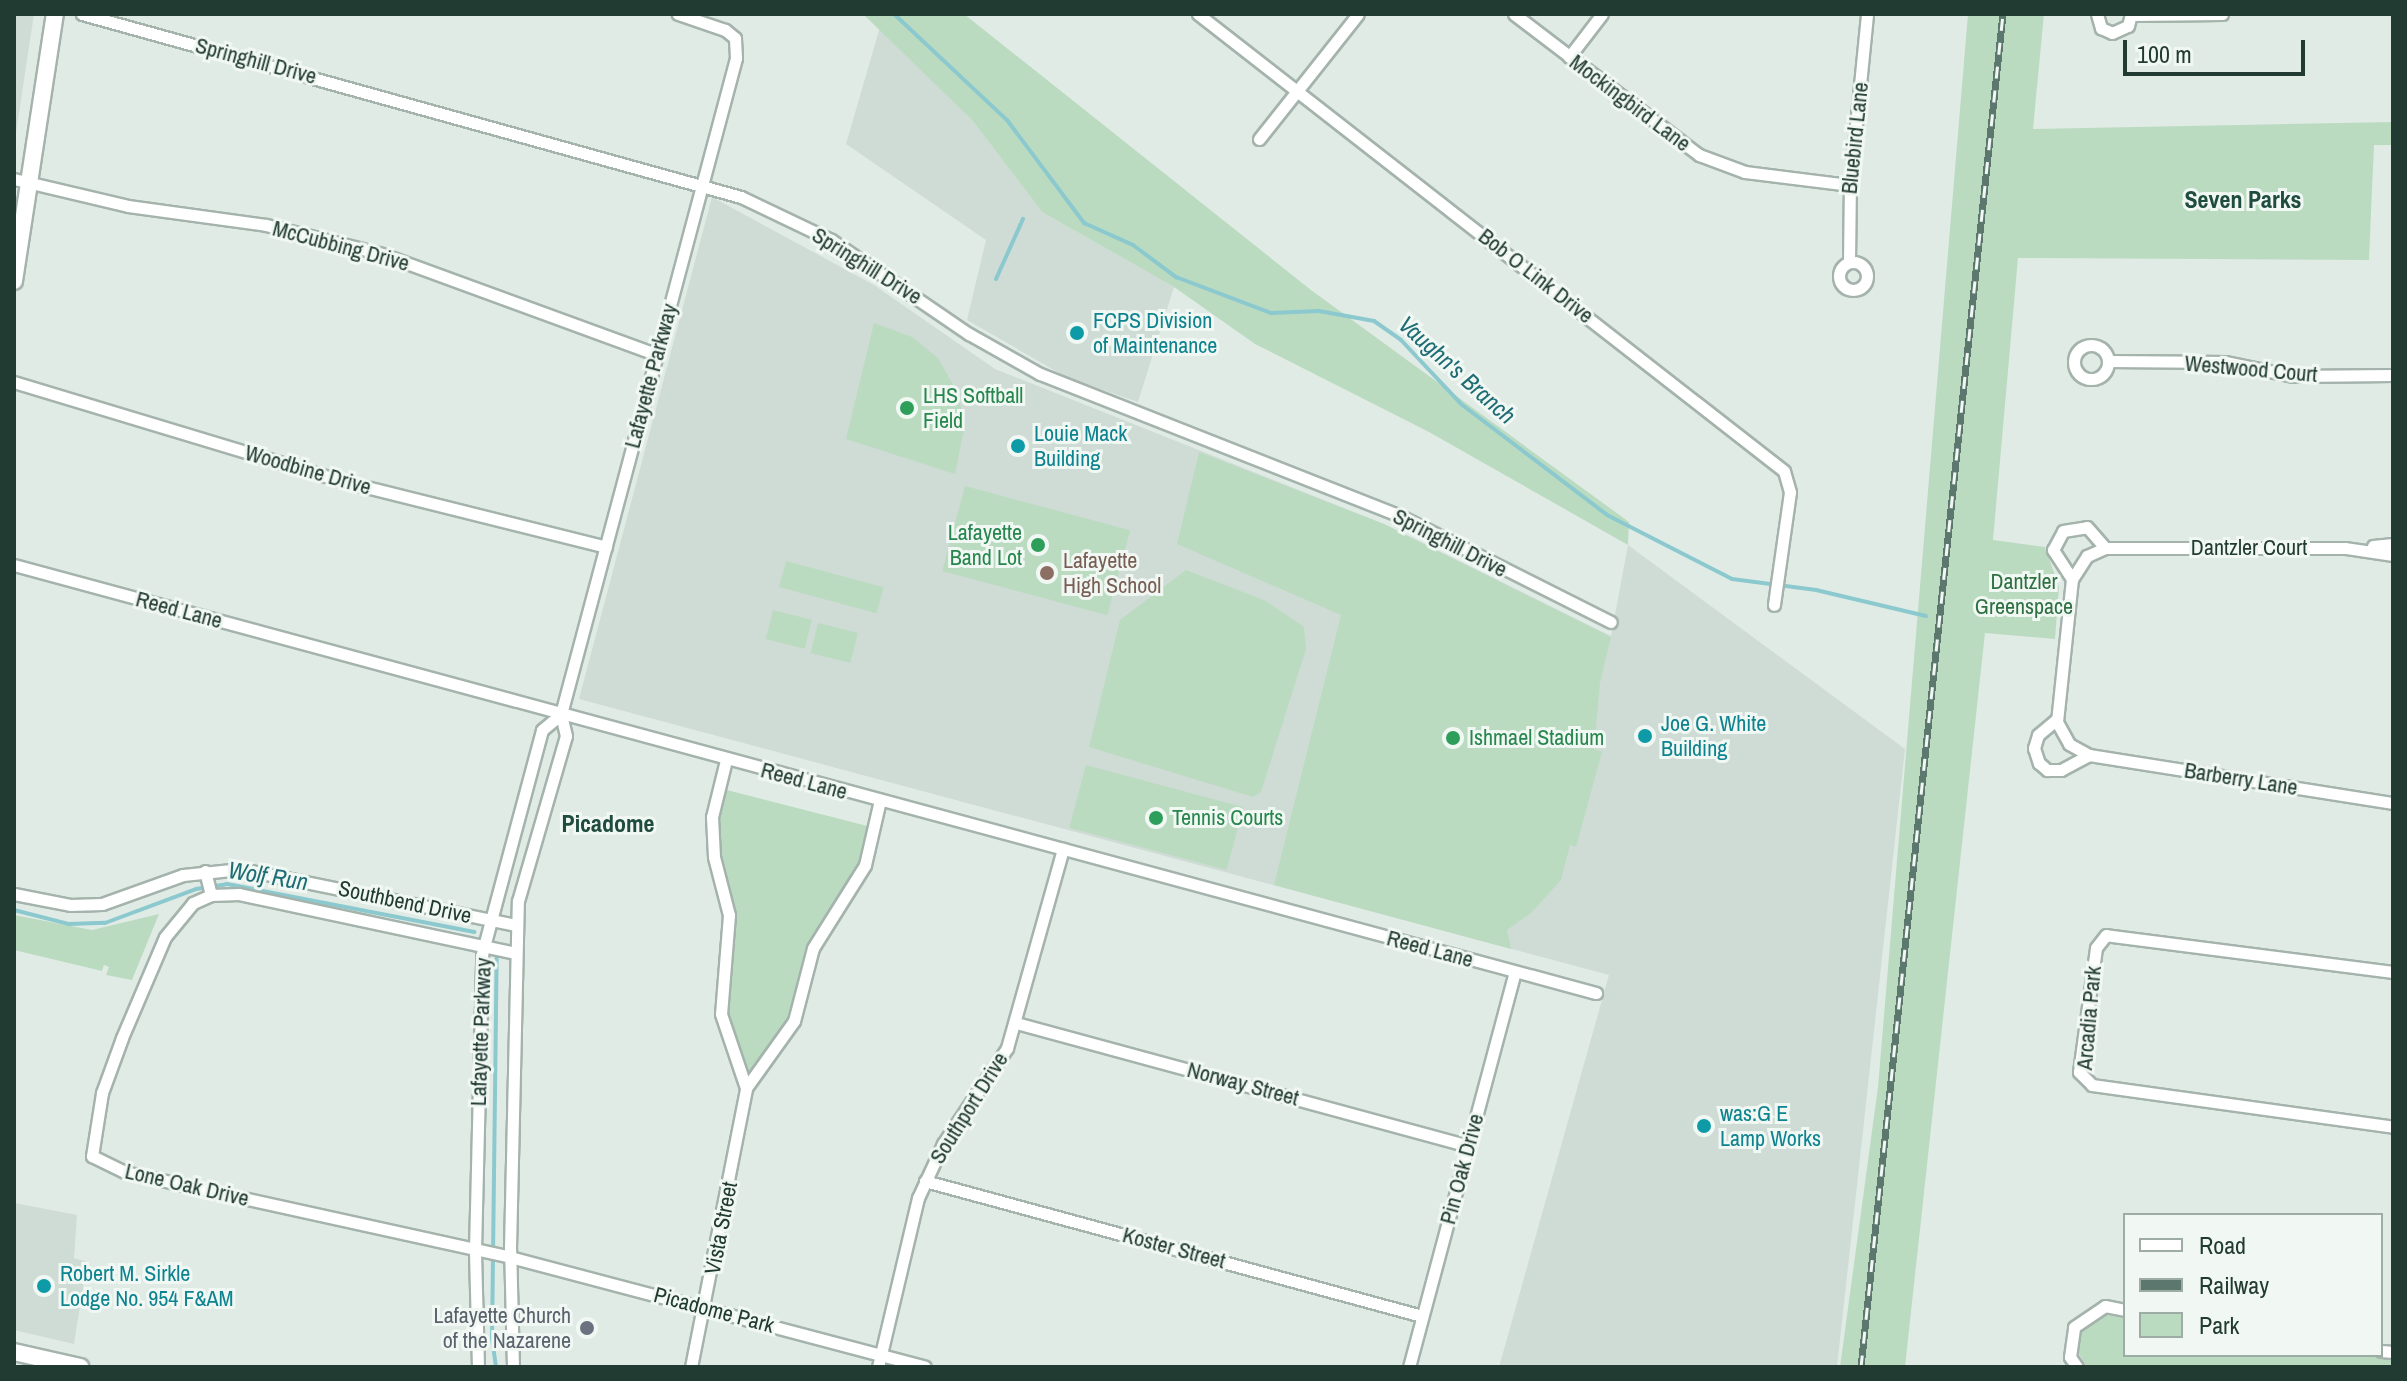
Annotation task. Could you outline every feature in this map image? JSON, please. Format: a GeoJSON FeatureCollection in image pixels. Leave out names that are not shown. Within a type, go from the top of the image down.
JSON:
{"type":"FeatureCollection","features":[{"type":"Feature","properties":{"kind":"main road"},"geometry":{"type":"LineString","coordinates":[[14,281],[21,182],[55,14]]}},
{"type":"Feature","properties":{"kind":"main road"},"geometry":{"type":"LineString","coordinates":[[14,1352],[80,1367]]}},
{"type":"Feature","properties":{"kind":"street","name":"Springhill Drive"},"geometry":{"type":"LineString","coordinates":[[82,14],[701,182],[831,240],[969,334],[1040,374],[1398,515],[1611,622]]}},
{"type":"Feature","properties":{"kind":"street","name":"Lafayette Parkway"},"geometry":{"type":"LineString","coordinates":[[513,1367],[506,1257],[516,925],[528,864],[566,736],[561,714],[734,68],[735,38],[678,14]]}},
{"type":"Feature","properties":{"kind":"street","name":"Bob O Link Drive"},"geometry":{"type":"LineString","coordinates":[[1198,14],[1784,471],[1790,492],[1774,605]]}},
{"type":"Feature","properties":{"kind":"street"},"geometry":{"type":"LineString","coordinates":[[1259,139],[1358,14]]}},
{"type":"Feature","properties":{"kind":"street","name":"Mockingbird Lane"},"geometry":{"type":"LineString","coordinates":[[1514,14],[1676,141],[1720,166],[1850,185]]}},
{"type":"Feature","properties":{"kind":"street"},"geometry":{"type":"LineString","coordinates":[[1569,57],[1602,14]]}},
{"type":"Feature","properties":{"kind":"street","name":"Bluebird Lane"},"geometry":{"type":"LineString","coordinates":[[1849,262],[1850,185],[1867,14]]}},
{"type":"Feature","properties":{"kind":"street"},"geometry":{"type":"LineString","coordinates":[[2097,14],[2101,28],[2112,33],[2128,26],[2131,15],[2222,14]]}},
{"type":"Feature","properties":{"kind":"street","name":"McCubbing Drive"},"geometry":{"type":"LineString","coordinates":[[21,182],[128,206],[266,225],[382,254],[656,354]]}},
{"type":"Feature","properties":{"kind":"street","name":"Westwood Court"},"geometry":{"type":"LineString","coordinates":[[2108,361],[2225,362],[2293,376],[2393,375]]}},
{"type":"Feature","properties":{"kind":"street","name":"Woodbine Drive"},"geometry":{"type":"LineString","coordinates":[[14,382],[342,481],[606,547]]}},
{"type":"Feature","properties":{"kind":"street"},"geometry":{"type":"LineString","coordinates":[[2057,719],[2038,735],[2034,748],[2039,763],[2047,770],[2061,770],[2089,755],[2065,740],[2057,719],[2072,579],[2081,562],[2105,548],[2087,527],[2063,531],[2053,550],[2072,579]]}},
{"type":"Feature","properties":{"kind":"street"},"geometry":{"type":"LineString","coordinates":[[2345,548],[2393,544]]}},
{"type":"Feature","properties":{"kind":"street","name":"Dantzler Court"},"geometry":{"type":"LineString","coordinates":[[2105,548],[2345,548],[2393,555]]}},
{"type":"Feature","properties":{"kind":"street","name":"Reed Lane"},"geometry":{"type":"LineString","coordinates":[[14,565],[1596,993]]}},
{"type":"Feature","properties":{"kind":"street","name":"Lafayette Parkway"},"geometry":{"type":"LineString","coordinates":[[478,1367],[484,947],[542,730],[561,714]]}},
{"type":"Feature","properties":{"kind":"street","name":"Barberry Lane"},"geometry":{"type":"LineString","coordinates":[[2089,755],[2393,803]]}},
{"type":"Feature","properties":{"kind":"street"},"geometry":{"type":"LineString","coordinates":[[726,760],[712,817],[714,857],[729,915],[721,1014],[746,1088]]}},
{"type":"Feature","properties":{"kind":"street"},"geometry":{"type":"LineString","coordinates":[[746,1088],[794,1021],[813,948],[865,865],[880,800]]}},
{"type":"Feature","properties":{"kind":"street","name":"Southport Drive"},"geometry":{"type":"LineString","coordinates":[[878,1367],[925,1181],[943,1144],[999,1063],[1016,1023],[1063,849]]}},
{"type":"Feature","properties":{"kind":"street"},"geometry":{"type":"LineString","coordinates":[[205,871],[211,895]]}},
{"type":"Feature","properties":{"kind":"street","name":"Southbend Drive"},"geometry":{"type":"LineString","coordinates":[[14,894],[70,905],[102,904],[205,871],[251,871],[516,925]]}},
{"type":"Feature","properties":{"kind":"street","name":"Southbend Drive"},"geometry":{"type":"LineString","coordinates":[[211,895],[239,894],[516,953]]}},
{"type":"Feature","properties":{"kind":"street","name":"Lone Oak Drive"},"geometry":{"type":"LineString","coordinates":[[211,895],[184,909],[165,937],[102,1093],[90,1147],[96,1161],[478,1250]]}},
{"type":"Feature","properties":{"kind":"street","name":"Arcadia Park"},"geometry":{"type":"LineString","coordinates":[[2393,972],[2106,935],[2096,948],[2079,1072],[2092,1085],[2393,1127]]}},
{"type":"Feature","properties":{"kind":"street","name":"Pin Oak Drive"},"geometry":{"type":"LineString","coordinates":[[1409,1367],[1515,972]]}},
{"type":"Feature","properties":{"kind":"street","name":"Norway Street"},"geometry":{"type":"LineString","coordinates":[[1016,1023],[1469,1146]]}},
{"type":"Feature","properties":{"kind":"street","name":"Vista Street"},"geometry":{"type":"LineString","coordinates":[[691,1367],[746,1088]]}},
{"type":"Feature","properties":{"kind":"street","name":"Koster Street"},"geometry":{"type":"LineString","coordinates":[[925,1181],[1422,1316]]}},
{"type":"Feature","properties":{"kind":"street","name":"Picadome Park"},"geometry":{"type":"LineString","coordinates":[[478,1250],[925,1367]]}},
{"type":"Feature","properties":{"kind":"street"},"geometry":{"type":"LineString","coordinates":[[2077,1367],[2070,1357],[2074,1327],[2105,1306],[2123,1310]]}},
{"type":"Feature","properties":{"kind":"shaded area"},"geometry":{"type":"Polygon","coordinates":[[[14,14],[34,14],[14,146],[14,14]]]}},
{"type":"Feature","properties":{"kind":"shaded area"},"geometry":{"type":"Polygon","coordinates":[[[880,27],[972,120],[1042,212],[1174,287],[1138,402],[1066,377],[967,320],[986,240],[846,144],[880,27]]]}},
{"type":"Feature","properties":{"kind":"shaded area","name":"Lafayette High School"},"geometry":{"type":"Polygon","coordinates":[[[712,197],[874,285],[995,369],[1384,524],[1611,636],[1628,545],[1905,749],[1837,1367],[1499,1367],[1609,975],[579,699],[712,197]]]}},
{"type":"Feature","properties":{"kind":"shaded area"},"geometry":{"type":"Polygon","coordinates":[[[14,1203],[77,1215],[74,1258],[87,1262],[74,1344],[14,1330],[14,1203]]]}},
{"type":"Feature","properties":{"kind":"green space"},"geometry":{"type":"Polygon","coordinates":[[[863,14],[964,14],[1311,290],[1629,522],[1628,545],[1429,432],[1255,344],[1174,287],[1042,212],[972,120],[863,14]]]}},
{"type":"Feature","properties":{"kind":"green space","name":"Dantzler Greenspace"},"geometry":{"type":"Polygon","coordinates":[[[1968,14],[2044,14],[2033,129],[2393,122],[2393,145],[2374,145],[2369,260],[2018,258],[1993,540],[2045,547],[2059,587],[2055,639],[1985,633],[1905,1367],[1840,1367],[1878,1087],[1968,14]]]}},
{"type":"Feature","properties":{"kind":"green space","name":"LHS Softball Field"},"geometry":{"type":"Polygon","coordinates":[[[874,323],[912,337],[938,358],[957,392],[965,424],[955,474],[846,439],[874,323]]]}},
{"type":"Feature","properties":{"kind":"green space","name":"Ishmael Stadium"},"geometry":{"type":"Polygon","coordinates":[[[1199,452],[1384,524],[1611,637],[1600,683],[1594,749],[1602,752],[1576,847],[1570,845],[1561,880],[1531,913],[1507,930],[1511,949],[1274,885],[1341,615],[1177,544],[1199,452]]]}},
{"type":"Feature","properties":{"kind":"green space","name":"Lafayette Band Lot"},"geometry":{"type":"Polygon","coordinates":[[[965,486],[1130,530],[1107,615],[942,571],[965,486]]]}},
{"type":"Feature","properties":{"kind":"green space"},"geometry":{"type":"Polygon","coordinates":[[[786,561],[884,587],[877,613],[779,587],[786,561]]]}},
{"type":"Feature","properties":{"kind":"green space"},"geometry":{"type":"Polygon","coordinates":[[[1186,570],[1266,601],[1304,627],[1306,649],[1261,792],[1253,797],[1089,747],[1120,620],[1186,570]]]}},
{"type":"Feature","properties":{"kind":"green space"},"geometry":{"type":"Polygon","coordinates":[[[773,610],[812,620],[805,649],[766,639],[773,610]]]}},
{"type":"Feature","properties":{"kind":"green space"},"geometry":{"type":"Polygon","coordinates":[[[818,623],[858,633],[850,663],[811,653],[818,623]]]}},
{"type":"Feature","properties":{"kind":"green space","name":"Tennis Courts"},"geometry":{"type":"Polygon","coordinates":[[[1086,765],[1243,807],[1227,870],[1069,828],[1086,765]]]}},
{"type":"Feature","properties":{"kind":"green space"},"geometry":{"type":"Polygon","coordinates":[[[719,788],[875,828],[872,846],[819,936],[797,1013],[771,1053],[747,1076],[726,1022],[729,934],[714,857],[719,788]]]}},
{"type":"Feature","properties":{"kind":"green space"},"geometry":{"type":"Polygon","coordinates":[[[159,914],[132,980],[106,975],[109,967],[104,965],[102,971],[14,950],[14,915],[92,930],[159,914]]]}},
{"type":"Feature","properties":{"kind":"green space"},"geometry":{"type":"Polygon","coordinates":[[[2101,1314],[2123,1318],[2123,1357],[2382,1357],[2393,1358],[2393,1367],[2087,1367],[2076,1349],[2077,1336],[2101,1314]]]}},
{"type":"Feature","properties":{"kind":"waterway","name":"Vaughn's Branch"},"geometry":{"type":"LineString","coordinates":[[894,14],[1007,120],[1084,223],[1133,245],[1176,277],[1271,313],[1319,311],[1374,321],[1401,340],[1461,404],[1607,515],[1732,579],[1816,590],[1926,616]]}},
{"type":"Feature","properties":{"kind":"waterway"},"geometry":{"type":"LineString","coordinates":[[996,279],[1023,219]]}},
{"type":"Feature","properties":{"kind":"waterway","name":"Wolf Run"},"geometry":{"type":"LineString","coordinates":[[14,910],[69,924],[105,923],[196,889],[227,884],[474,932]]}},
{"type":"Feature","properties":{"kind":"waterway","name":"Wolf Run"},"geometry":{"type":"LineString","coordinates":[[496,1367],[492,1338],[497,955]]}},
{"type":"Feature","properties":{"kind":"railway"},"geometry":{"type":"LineString","coordinates":[[1861,1367],[2003,14]]}},
{"type":"Feature","properties":{"kind":"place","name":"FCPS Division of Maintenance"},"geometry":{"type":"Point","coordinates":[1077,333]}},
{"type":"Feature","properties":{"kind":"place","name":"LHS Softball Field"},"geometry":{"type":"Point","coordinates":[907,408]}},
{"type":"Feature","properties":{"kind":"place","name":"Louie Mack Building"},"geometry":{"type":"Point","coordinates":[1018,446]}},
{"type":"Feature","properties":{"kind":"place","name":"Lafayette Band Lot"},"geometry":{"type":"Point","coordinates":[1038,545]}},
{"type":"Feature","properties":{"kind":"place","name":"Lafayette High School"},"geometry":{"type":"Point","coordinates":[1047,573]}},
{"type":"Feature","properties":{"kind":"place","name":"Joe G. White Building"},"geometry":{"type":"Point","coordinates":[1645,736]}},
{"type":"Feature","properties":{"kind":"place","name":"Ishmael Stadium"},"geometry":{"type":"Point","coordinates":[1453,738]}},
{"type":"Feature","properties":{"kind":"place","name":"Tennis Courts"},"geometry":{"type":"Point","coordinates":[1156,818]}},
{"type":"Feature","properties":{"kind":"place","name":"was:G E Lamp Works"},"geometry":{"type":"Point","coordinates":[1704,1126]}},
{"type":"Feature","properties":{"kind":"place","name":"Robert M. Sirkle Lodge No. 954 F&AM"},"geometry":{"type":"Point","coordinates":[44,1286]}},
{"type":"Feature","properties":{"kind":"place","name":"Lafayette Church of the Nazarene"},"geometry":{"type":"Point","coordinates":[587,1328]}},
{"type":"Feature","properties":{"kind":"district","name":"Seven Parks"},"geometry":{"type":"Point","coordinates":[2243,200]}},
{"type":"Feature","properties":{"kind":"district","name":"Picadome"},"geometry":{"type":"Point","coordinates":[608,824]}}]}
